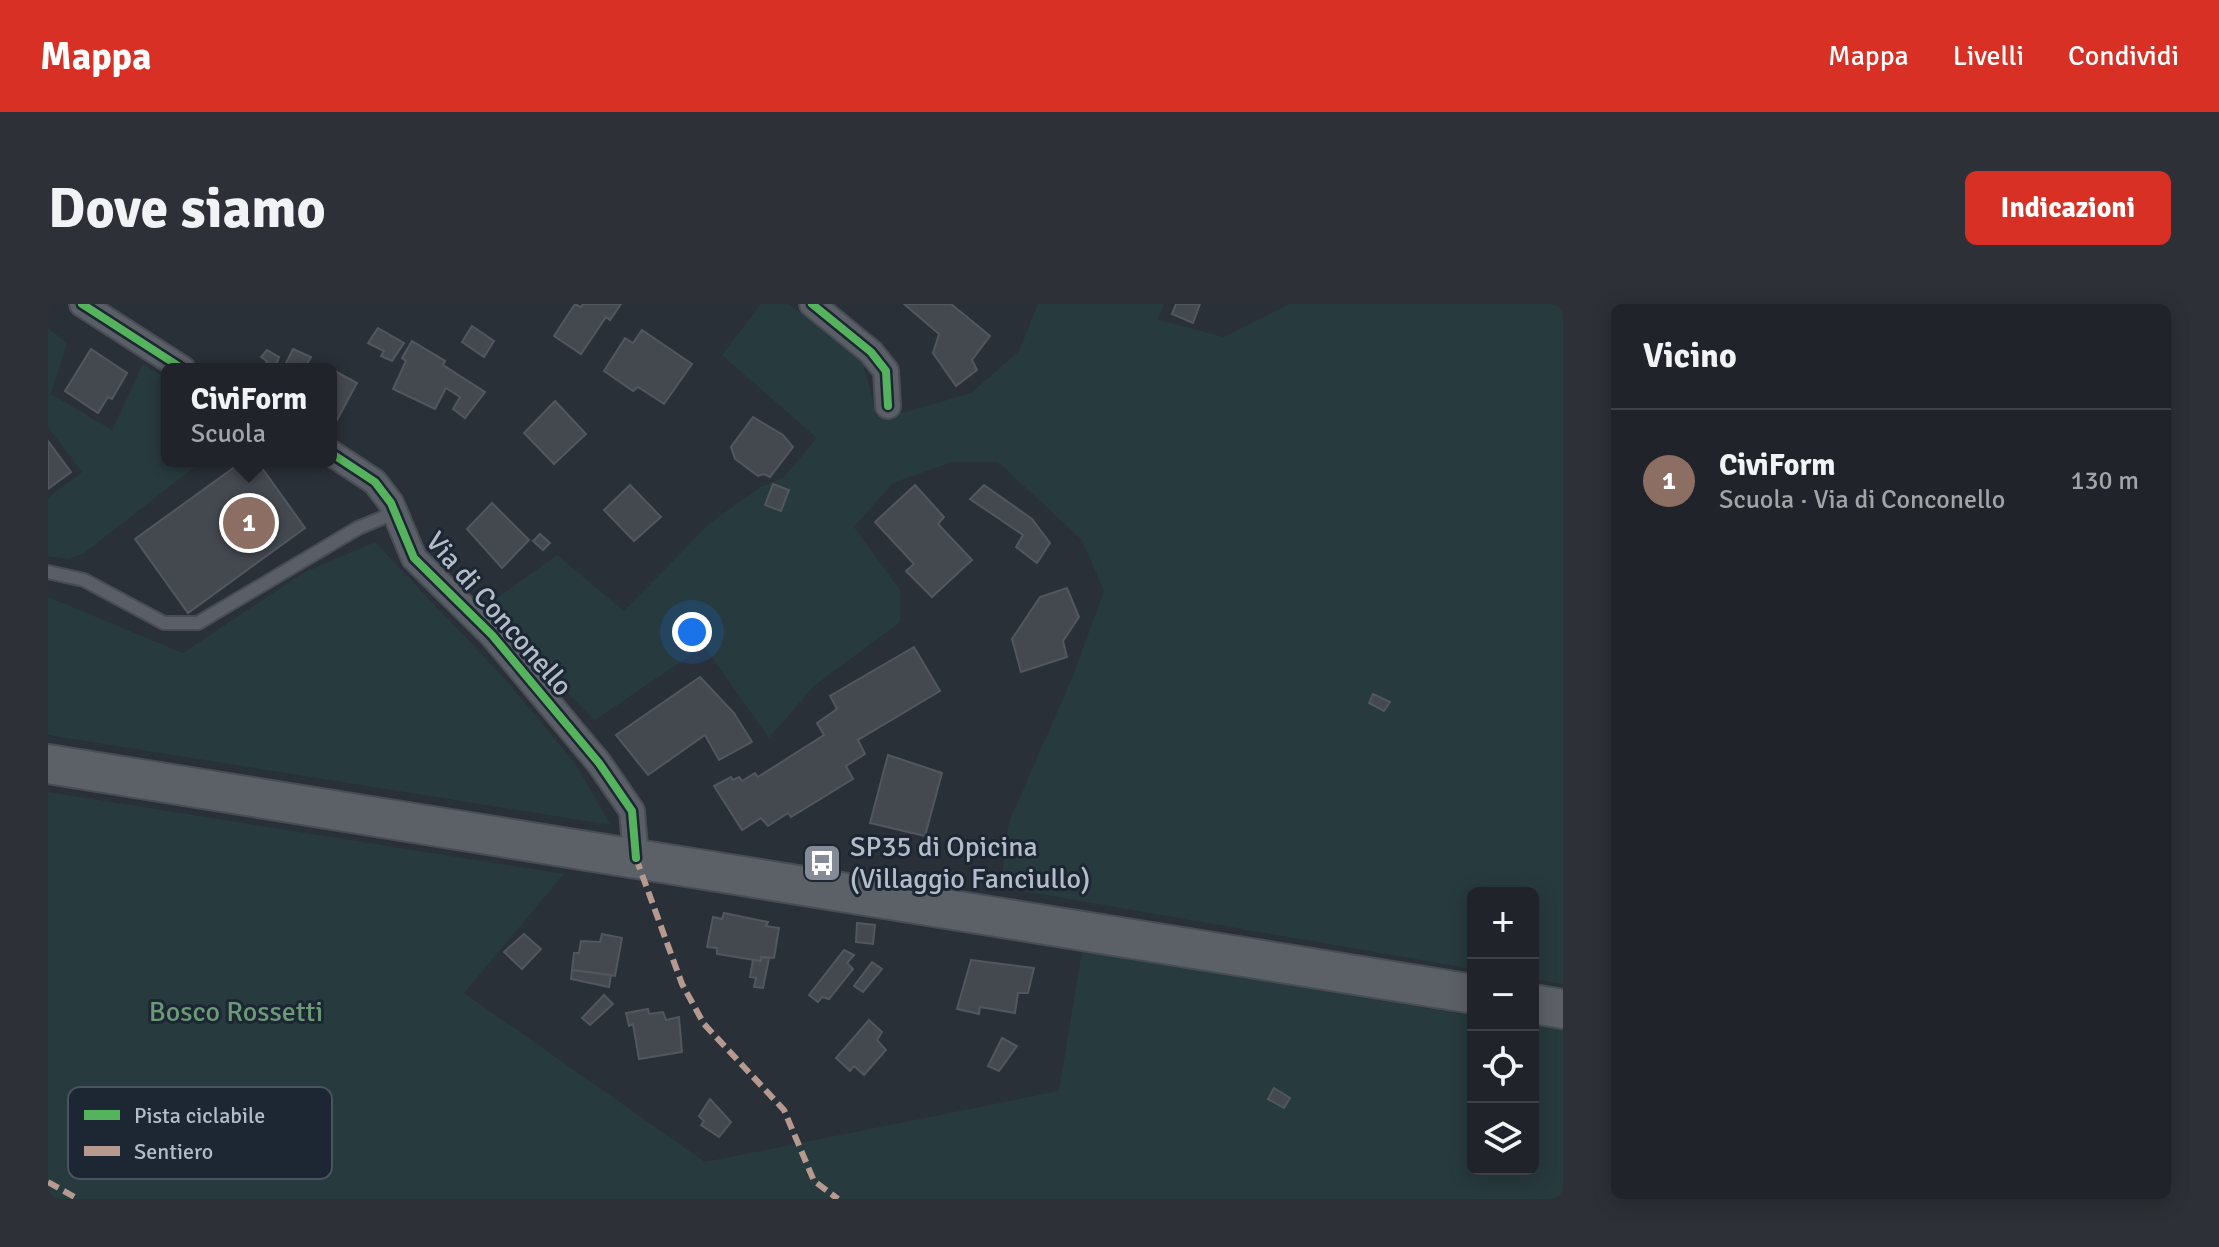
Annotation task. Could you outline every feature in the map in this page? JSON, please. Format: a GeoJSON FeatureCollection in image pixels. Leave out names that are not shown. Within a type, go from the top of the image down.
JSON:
{"type":"FeatureCollection","features":[{"type":"Feature","properties":{"kind":"main road"},"geometry":{"type":"LineString","coordinates":[[48,764],[1467,993]]}},
{"type":"Feature","properties":{"kind":"main road"},"geometry":{"type":"LineString","coordinates":[[1539,1005],[1563,1009]]}},
{"type":"Feature","properties":{"kind":"street"},"geometry":{"type":"LineString","coordinates":[[82,304],[174,363]]}},
{"type":"Feature","properties":{"kind":"street"},"geometry":{"type":"LineString","coordinates":[[812,304],[871,352],[886,371],[888,406]]}},
{"type":"Feature","properties":{"kind":"street","name":"Via di Conconello"},"geometry":{"type":"LineString","coordinates":[[337,457],[375,482],[394,513],[414,558],[492,635],[599,763],[632,811],[636,858]]}},
{"type":"Feature","properties":{"kind":"lane"},"geometry":{"type":"LineString","coordinates":[[48,572],[84,580],[164,623],[198,623],[358,528],[394,513]]}},
{"type":"Feature","properties":{"kind":"green space"},"geometry":{"type":"Polygon","coordinates":[[[761,304],[788,304],[830,332],[863,363],[877,416],[906,412],[971,393],[1019,351],[1038,304],[1164,304],[1158,320],[1224,337],[1290,304],[1563,304],[1563,984],[1539,980],[1539,887],[1467,887],[1467,968],[1000,887],[1009,822],[1072,678],[1104,591],[1082,540],[998,462],[952,462],[893,483],[854,527],[900,590],[900,622],[814,686],[769,738],[704,646],[595,720],[482,609],[557,555],[624,611],[710,523],[759,488],[784,477],[817,438],[722,355],[761,304]]]}},
{"type":"Feature","properties":{"kind":"green space"},"geometry":{"type":"Polygon","coordinates":[[[48,328],[67,343],[51,394],[112,430],[143,364],[161,375],[161,467],[194,467],[83,554],[68,559],[48,556],[48,498],[82,472],[48,427],[48,328]]]}},
{"type":"Feature","properties":{"kind":"green space"},"geometry":{"type":"Polygon","coordinates":[[[375,542],[505,679],[574,762],[611,825],[48,735],[48,597],[183,653],[303,573],[375,542]]]}},
{"type":"Feature","properties":{"kind":"green space","name":"Bosco Rossetti"},"geometry":{"type":"Polygon","coordinates":[[[48,792],[564,874],[464,993],[705,1162],[1059,1091],[1082,951],[1467,1015],[1467,1175],[1539,1175],[1539,1026],[1563,1030],[1563,1199],[48,1199],[48,792]]]}},
{"type":"Feature","properties":{"kind":"building"},"geometry":{"type":"Polygon","coordinates":[[[575,304],[581,307],[583,304],[621,304],[610,320],[606,317],[581,354],[554,336],[575,304]]]}},
{"type":"Feature","properties":{"kind":"building"},"geometry":{"type":"Polygon","coordinates":[[[904,304],[951,304],[990,336],[972,360],[977,370],[956,386],[933,353],[939,334],[904,304]]]}},
{"type":"Feature","properties":{"kind":"building"},"geometry":{"type":"Polygon","coordinates":[[[1176,304],[1200,304],[1193,323],[1172,314],[1176,304]]]}},
{"type":"Feature","properties":{"kind":"building"},"geometry":{"type":"Polygon","coordinates":[[[472,326],[494,341],[484,357],[462,342],[472,326]]]}},
{"type":"Feature","properties":{"kind":"building"},"geometry":{"type":"Polygon","coordinates":[[[378,328],[404,343],[392,361],[381,356],[384,351],[368,343],[378,328]]]}},
{"type":"Feature","properties":{"kind":"building"},"geometry":{"type":"Polygon","coordinates":[[[642,330],[692,364],[664,404],[638,387],[633,391],[604,371],[625,338],[633,343],[642,330]]]}},
{"type":"Feature","properties":{"kind":"building"},"geometry":{"type":"Polygon","coordinates":[[[412,341],[445,361],[443,365],[485,392],[465,418],[453,409],[460,397],[446,388],[435,409],[393,389],[406,361],[402,358],[412,341]]]}},
{"type":"Feature","properties":{"kind":"building"},"geometry":{"type":"Polygon","coordinates":[[[91,349],[127,373],[112,399],[108,397],[98,413],[65,391],[91,349]]]}},
{"type":"Feature","properties":{"kind":"building"},"geometry":{"type":"Polygon","coordinates":[[[293,349],[311,357],[308,363],[286,363],[293,349]]]}},
{"type":"Feature","properties":{"kind":"building"},"geometry":{"type":"Polygon","coordinates":[[[267,350],[279,357],[277,363],[266,363],[261,357],[267,350]]]}},
{"type":"Feature","properties":{"kind":"building"},"geometry":{"type":"Polygon","coordinates":[[[337,372],[357,383],[337,420],[337,372]]]}},
{"type":"Feature","properties":{"kind":"building"},"geometry":{"type":"Polygon","coordinates":[[[555,401],[586,434],[554,464],[524,433],[555,401]]]}},
{"type":"Feature","properties":{"kind":"building"},"geometry":{"type":"Polygon","coordinates":[[[753,417],[783,435],[793,447],[770,477],[764,474],[758,476],[735,459],[731,447],[753,417]]]}},
{"type":"Feature","properties":{"kind":"building"},"geometry":{"type":"Polygon","coordinates":[[[48,441],[71,472],[48,489],[48,441]]]}},
{"type":"Feature","properties":{"kind":"building"},"geometry":{"type":"Polygon","coordinates":[[[235,467],[261,467],[305,528],[188,613],[135,539],[235,467]]]}},
{"type":"Feature","properties":{"kind":"building"},"geometry":{"type":"Polygon","coordinates":[[[773,484],[789,490],[781,511],[765,505],[773,484]]]}},
{"type":"Feature","properties":{"kind":"building"},"geometry":{"type":"Polygon","coordinates":[[[630,485],[661,517],[634,541],[604,510],[630,485]]]}},
{"type":"Feature","properties":{"kind":"building"},"geometry":{"type":"Polygon","coordinates":[[[915,485],[944,517],[938,524],[972,560],[932,597],[906,571],[914,564],[875,522],[915,485]]]}},
{"type":"Feature","properties":{"kind":"building"},"geometry":{"type":"Polygon","coordinates":[[[984,485],[1032,519],[1050,543],[1037,563],[1016,547],[1023,535],[970,499],[984,485]]]}},
{"type":"Feature","properties":{"kind":"building"},"geometry":{"type":"Polygon","coordinates":[[[492,503],[529,540],[502,568],[467,529],[492,503]]]}},
{"type":"Feature","properties":{"kind":"building"},"geometry":{"type":"Polygon","coordinates":[[[540,534],[550,543],[543,550],[533,541],[540,534]]]}},
{"type":"Feature","properties":{"kind":"building"},"geometry":{"type":"Polygon","coordinates":[[[1067,588],[1079,617],[1063,641],[1067,657],[1021,672],[1012,639],[1040,597],[1067,588]]]}},
{"type":"Feature","properties":{"kind":"building"},"geometry":{"type":"Polygon","coordinates":[[[914,647],[940,691],[858,740],[865,754],[846,766],[853,779],[791,817],[788,813],[768,826],[761,818],[742,830],[714,786],[731,777],[733,780],[739,777],[742,781],[755,773],[758,777],[824,735],[817,723],[837,709],[830,696],[914,647]]]}},
{"type":"Feature","properties":{"kind":"building"},"geometry":{"type":"Polygon","coordinates":[[[700,677],[734,713],[752,742],[719,760],[705,735],[648,775],[616,735],[700,677]]]}},
{"type":"Feature","properties":{"kind":"building"},"geometry":{"type":"Polygon","coordinates":[[[1373,694],[1390,702],[1384,711],[1369,703],[1373,694]]]}},
{"type":"Feature","properties":{"kind":"building"},"geometry":{"type":"Polygon","coordinates":[[[888,755],[942,773],[925,836],[870,823],[888,755]]]}},
{"type":"Feature","properties":{"kind":"building"},"geometry":{"type":"Polygon","coordinates":[[[724,913],[768,922],[766,926],[779,928],[774,958],[761,957],[761,961],[717,954],[717,948],[707,947],[713,917],[722,919],[724,913]]]}},
{"type":"Feature","properties":{"kind":"building"},"geometry":{"type":"Polygon","coordinates":[[[857,923],[875,925],[873,944],[856,942],[857,923]]]}},
{"type":"Feature","properties":{"kind":"building"},"geometry":{"type":"Polygon","coordinates":[[[524,934],[541,949],[522,969],[504,952],[524,934]]]}},
{"type":"Feature","properties":{"kind":"building"},"geometry":{"type":"Polygon","coordinates":[[[602,934],[622,938],[615,976],[572,970],[574,953],[579,953],[581,941],[600,942],[602,934]]]}},
{"type":"Feature","properties":{"kind":"building"},"geometry":{"type":"Polygon","coordinates":[[[844,950],[854,955],[847,963],[853,969],[829,999],[822,997],[818,1002],[809,995],[844,950]]]}},
{"type":"Feature","properties":{"kind":"building"},"geometry":{"type":"Polygon","coordinates":[[[761,957],[769,958],[763,988],[754,987],[756,978],[750,977],[753,960],[761,961],[761,957]]]}},
{"type":"Feature","properties":{"kind":"building"},"geometry":{"type":"Polygon","coordinates":[[[971,960],[1034,968],[1028,993],[1018,993],[1015,1013],[980,1007],[979,1014],[957,1009],[971,960]]]}},
{"type":"Feature","properties":{"kind":"building"},"geometry":{"type":"Polygon","coordinates":[[[872,962],[882,969],[863,992],[854,986],[872,962]]]}},
{"type":"Feature","properties":{"kind":"building"},"geometry":{"type":"Polygon","coordinates":[[[572,970],[611,975],[609,987],[571,979],[572,970]]]}},
{"type":"Feature","properties":{"kind":"building"},"geometry":{"type":"Polygon","coordinates":[[[604,995],[613,1004],[590,1025],[582,1018],[604,995]]]}},
{"type":"Feature","properties":{"kind":"building"},"geometry":{"type":"Polygon","coordinates":[[[648,1009],[649,1014],[663,1012],[666,1020],[679,1017],[682,1052],[639,1059],[633,1024],[629,1026],[626,1013],[648,1009]]]}},
{"type":"Feature","properties":{"kind":"building"},"geometry":{"type":"Polygon","coordinates":[[[869,1020],[882,1032],[877,1040],[886,1050],[864,1075],[854,1066],[850,1071],[836,1058],[869,1020]]]}},
{"type":"Feature","properties":{"kind":"building"},"geometry":{"type":"Polygon","coordinates":[[[1002,1038],[1017,1046],[999,1071],[988,1066],[1002,1038]]]}},
{"type":"Feature","properties":{"kind":"building"},"geometry":{"type":"Polygon","coordinates":[[[1274,1088],[1290,1098],[1284,1108],[1268,1099],[1274,1088]]]}},
{"type":"Feature","properties":{"kind":"building"},"geometry":{"type":"Polygon","coordinates":[[[710,1099],[731,1122],[719,1137],[701,1125],[704,1121],[699,1116],[710,1099]]]}},
{"type":"Feature","properties":{"kind":"marked path"},"geometry":{"type":"LineString","coordinates":[[636,858],[682,984],[704,1024],[784,1110],[814,1181],[838,1199]]}},
{"type":"Feature","properties":{"kind":"marked path"},"geometry":{"type":"LineString","coordinates":[[48,1182],[78,1199]]}},
{"type":"Feature","properties":{"kind":"cycle path"},"geometry":{"type":"LineString","coordinates":[[82,304],[174,363]]}},
{"type":"Feature","properties":{"kind":"cycle path"},"geometry":{"type":"LineString","coordinates":[[812,304],[871,352],[886,371],[888,406]]}},
{"type":"Feature","properties":{"kind":"cycle path"},"geometry":{"type":"LineString","coordinates":[[337,457],[375,482],[391,503],[414,558],[492,635],[599,763],[632,811],[636,858]]}},
{"type":"Feature","properties":{"kind":"place","name":"CiviForm"},"geometry":{"type":"Point","coordinates":[249,523]}},
{"type":"Feature","properties":{"kind":"place","name":"SP35 di Opicina (Villaggio Fanciullo)"},"geometry":{"type":"Point","coordinates":[822,863]}}]}
